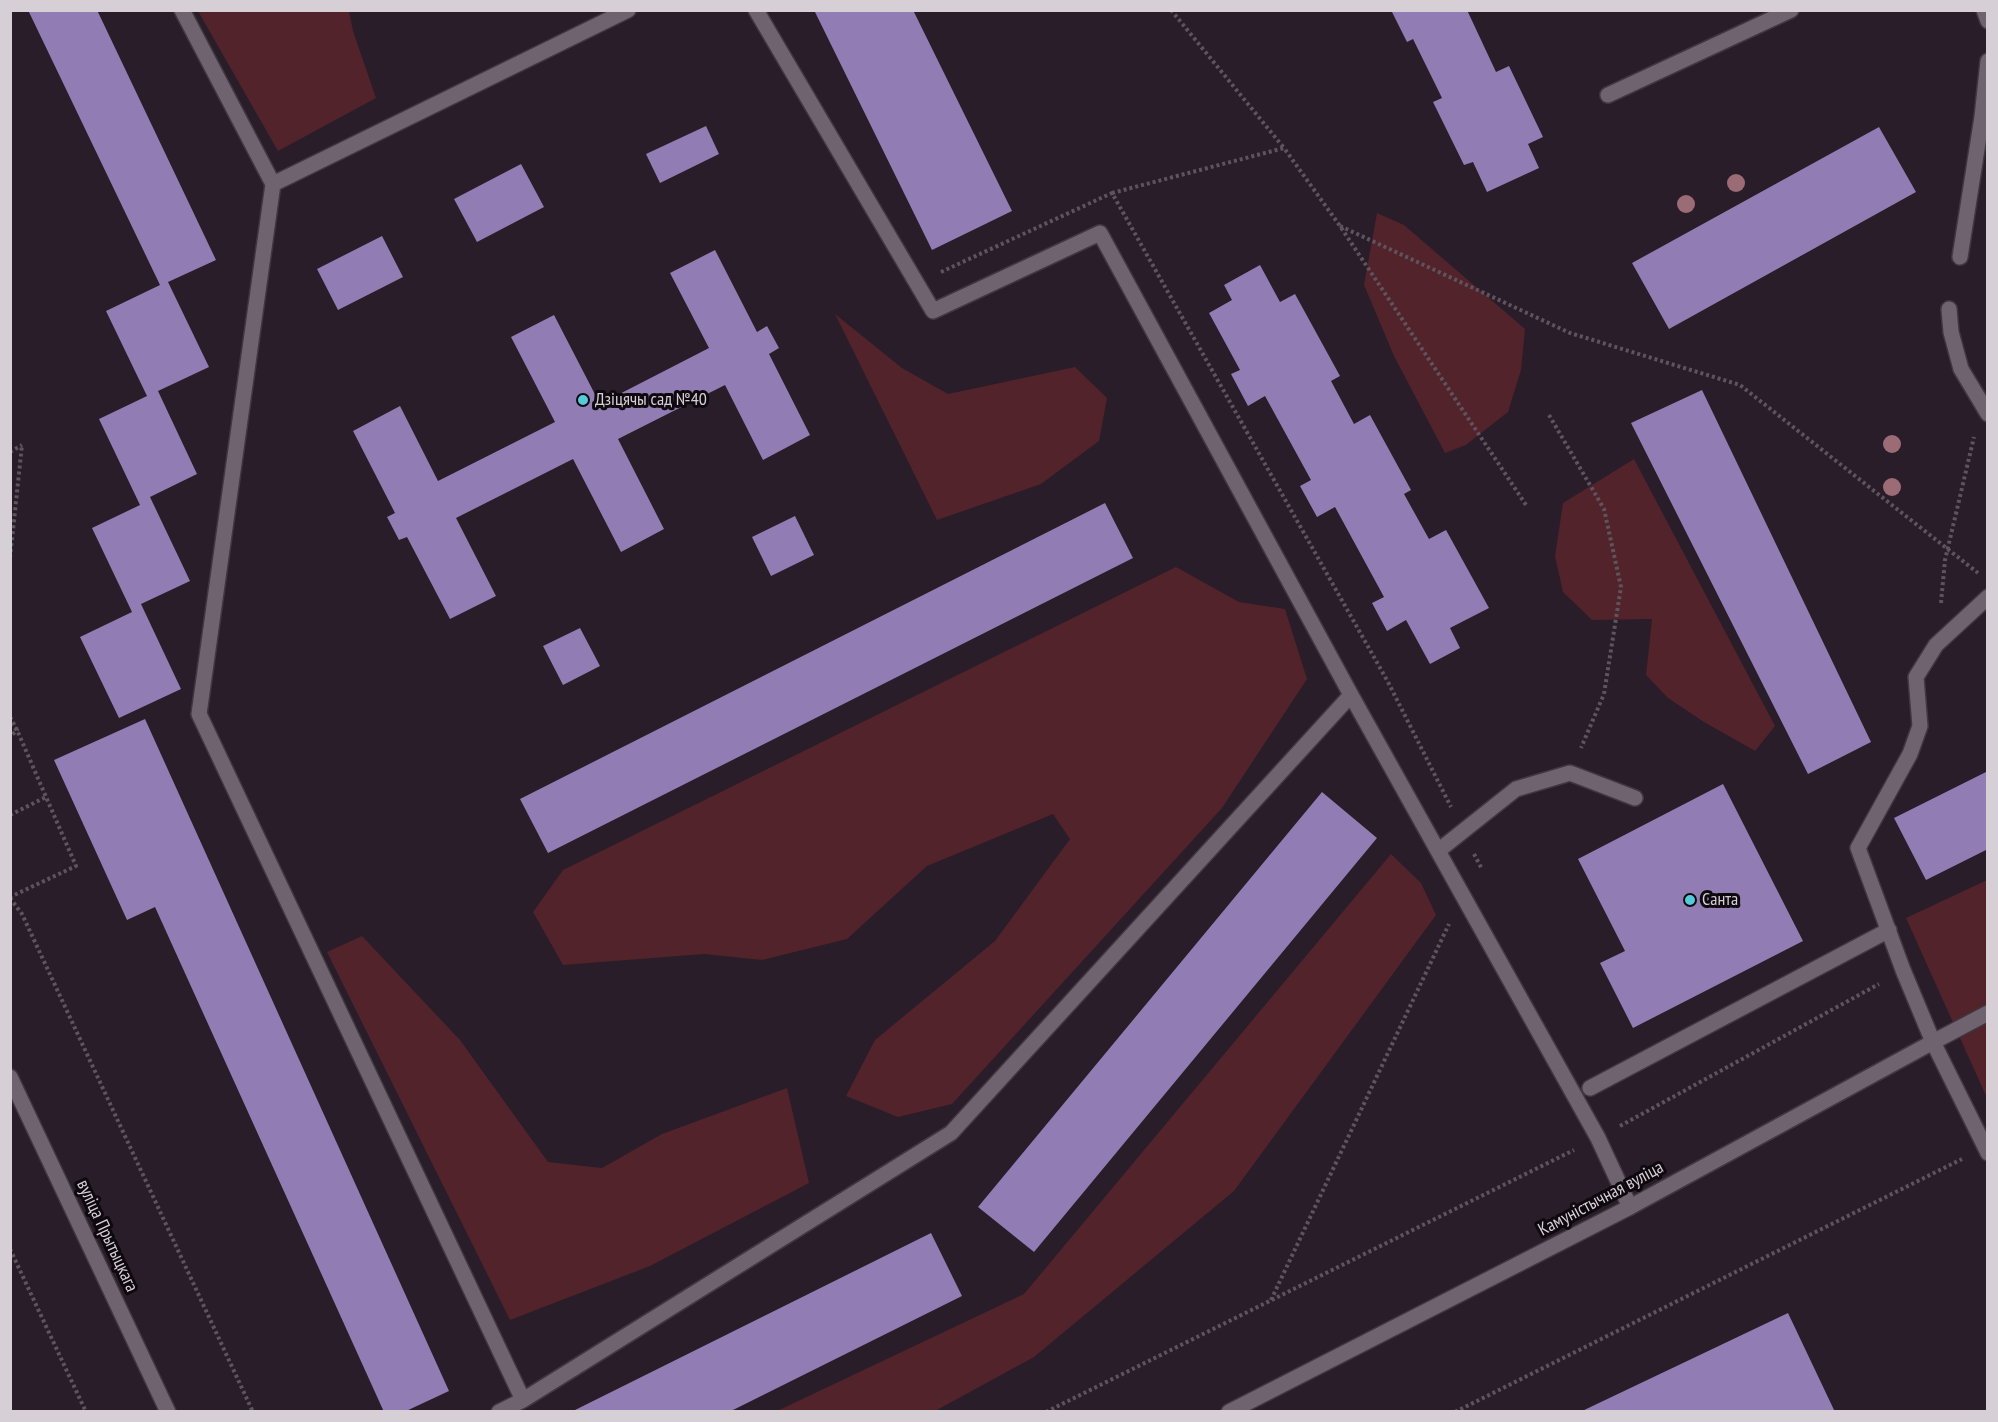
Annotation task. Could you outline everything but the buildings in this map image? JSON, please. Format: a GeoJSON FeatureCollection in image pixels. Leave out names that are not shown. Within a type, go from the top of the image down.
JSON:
{"type":"FeatureCollection","features":[{"type":"Feature","properties":{"kind":"street"},"geometry":{"type":"LineString","coordinates":[[182,10],[273,184],[199,714],[523,1400]]}},
{"type":"Feature","properties":{"kind":"street"},"geometry":{"type":"LineString","coordinates":[[273,184],[628,10]]}},
{"type":"Feature","properties":{"kind":"street"},"geometry":{"type":"LineString","coordinates":[[756,10],[933,311],[1100,233],[1351,695],[1598,1138],[1630,1207]]}},
{"type":"Feature","properties":{"kind":"street"},"geometry":{"type":"LineString","coordinates":[[1608,95],[1791,10]]}},
{"type":"Feature","properties":{"kind":"street"},"geometry":{"type":"LineString","coordinates":[[1984,10],[1988,21]]}},
{"type":"Feature","properties":{"kind":"street"},"geometry":{"type":"LineString","coordinates":[[1960,256],[1982,117],[1988,61]]}},
{"type":"Feature","properties":{"kind":"street"},"geometry":{"type":"LineString","coordinates":[[1949,309],[1951,332],[1961,369],[1985,410]]}},
{"type":"Feature","properties":{"kind":"street"},"geometry":{"type":"LineString","coordinates":[[1986,1150],[1933,1042],[1858,848],[1910,754],[1920,726],[1916,677],[1936,645],[1988,597]]}},
{"type":"Feature","properties":{"kind":"street"},"geometry":{"type":"LineString","coordinates":[[499,1412],[523,1400],[951,1133],[1351,695]]}},
{"type":"Feature","properties":{"kind":"street"},"geometry":{"type":"LineString","coordinates":[[1438,851],[1516,789],[1570,773],[1635,798]]}},
{"type":"Feature","properties":{"kind":"street"},"geometry":{"type":"LineString","coordinates":[[1590,1089],[1889,930]]}},
{"type":"Feature","properties":{"kind":"street","name":"Камуністычная вуліца"},"geometry":{"type":"LineString","coordinates":[[1229,1412],[1630,1207],[1988,1013]]}},
{"type":"Feature","properties":{"kind":"street","name":"вуліца Прытыцкага"},"geometry":{"type":"LineString","coordinates":[[10,1077],[168,1412]]}},
{"type":"Feature","properties":{"kind":"path"},"geometry":{"type":"LineString","coordinates":[[1171,10],[1284,148],[1340,226],[1526,505]]}},
{"type":"Feature","properties":{"kind":"path"},"geometry":{"type":"LineString","coordinates":[[1112,193],[1284,148]]}},
{"type":"Feature","properties":{"kind":"path"},"geometry":{"type":"LineString","coordinates":[[1340,226],[1570,333],[1740,385],[1978,573]]}},
{"type":"Feature","properties":{"kind":"path"},"geometry":{"type":"LineString","coordinates":[[1936,645],[1945,560],[1985,410]]}},
{"type":"Feature","properties":{"kind":"path"},"geometry":{"type":"LineString","coordinates":[[1549,415],[1604,509],[1621,587],[1604,694],[1570,773]]}},
{"type":"Feature","properties":{"kind":"path"},"geometry":{"type":"LineString","coordinates":[[10,452],[22,445],[10,558]]}},
{"type":"Feature","properties":{"kind":"path"},"geometry":{"type":"LineString","coordinates":[[10,717],[76,866],[10,897],[22,914],[253,1412]]}},
{"type":"Feature","properties":{"kind":"path"},"geometry":{"type":"LineString","coordinates":[[10,724],[17,730]]}},
{"type":"Feature","properties":{"kind":"path"},"geometry":{"type":"LineString","coordinates":[[10,736],[17,730]]}},
{"type":"Feature","properties":{"kind":"path"},"geometry":{"type":"LineString","coordinates":[[10,815],[46,797]]}},
{"type":"Feature","properties":{"kind":"path"},"geometry":{"type":"LineString","coordinates":[[1271,1300],[1462,895]]}},
{"type":"Feature","properties":{"kind":"path"},"geometry":{"type":"LineString","coordinates":[[1046,1412],[1598,1138],[1904,970]]}},
{"type":"Feature","properties":{"kind":"path"},"geometry":{"type":"LineString","coordinates":[[1455,1412],[1986,1150]]}},
{"type":"Feature","properties":{"kind":"path"},"geometry":{"type":"LineString","coordinates":[[10,1249],[86,1412]]}},
{"type":"Feature","properties":{"kind":"shaded area"},"geometry":{"type":"Polygon","coordinates":[[[198,11],[349,11],[353,31],[376,98],[278,151],[198,11]]]}},
{"type":"Feature","properties":{"kind":"shaded area"},"geometry":{"type":"Polygon","coordinates":[[[1377,213],[1404,225],[1525,329],[1521,370],[1508,412],[1466,445],[1445,453],[1394,356],[1364,285],[1377,213]]]}},
{"type":"Feature","properties":{"kind":"shaded area"},"geometry":{"type":"Polygon","coordinates":[[[835,314],[902,368],[948,394],[1075,367],[1107,398],[1099,441],[1041,484],[937,520],[835,314]]]}},
{"type":"Feature","properties":{"kind":"shaded area"},"geometry":{"type":"Polygon","coordinates":[[[1634,459],[1775,726],[1755,751],[1668,698],[1646,675],[1652,619],[1592,620],[1563,592],[1555,556],[1563,503],[1634,459]]]}},
{"type":"Feature","properties":{"kind":"shaded area"},"geometry":{"type":"Polygon","coordinates":[[[1176,567],[1239,602],[1285,609],[1307,679],[1222,808],[952,1104],[898,1117],[846,1096],[875,1040],[995,941],[1070,839],[1053,814],[927,866],[847,939],[762,960],[704,954],[563,965],[533,912],[563,870],[1176,567]]]}},
{"type":"Feature","properties":{"kind":"shaded area"},"geometry":{"type":"Polygon","coordinates":[[[1391,854],[1421,883],[1436,915],[1234,1191],[1034,1357],[935,1411],[777,1411],[1024,1294],[1391,854]]]}},
{"type":"Feature","properties":{"kind":"shaded area"},"geometry":{"type":"Polygon","coordinates":[[[1987,880],[1987,1098],[1906,918],[1987,880]]]}},
{"type":"Feature","properties":{"kind":"shaded area"},"geometry":{"type":"Polygon","coordinates":[[[362,936],[460,1040],[548,1162],[602,1168],[662,1134],[787,1088],[809,1183],[650,1266],[510,1320],[327,952],[362,936]]]}},
{"type":"Feature","properties":{"kind":"place","name":"Дзіцячы сад №40"},"geometry":{"type":"Point","coordinates":[583,400]}},
{"type":"Feature","properties":{"kind":"place","name":"Санта"},"geometry":{"type":"Point","coordinates":[1690,900]}}]}
